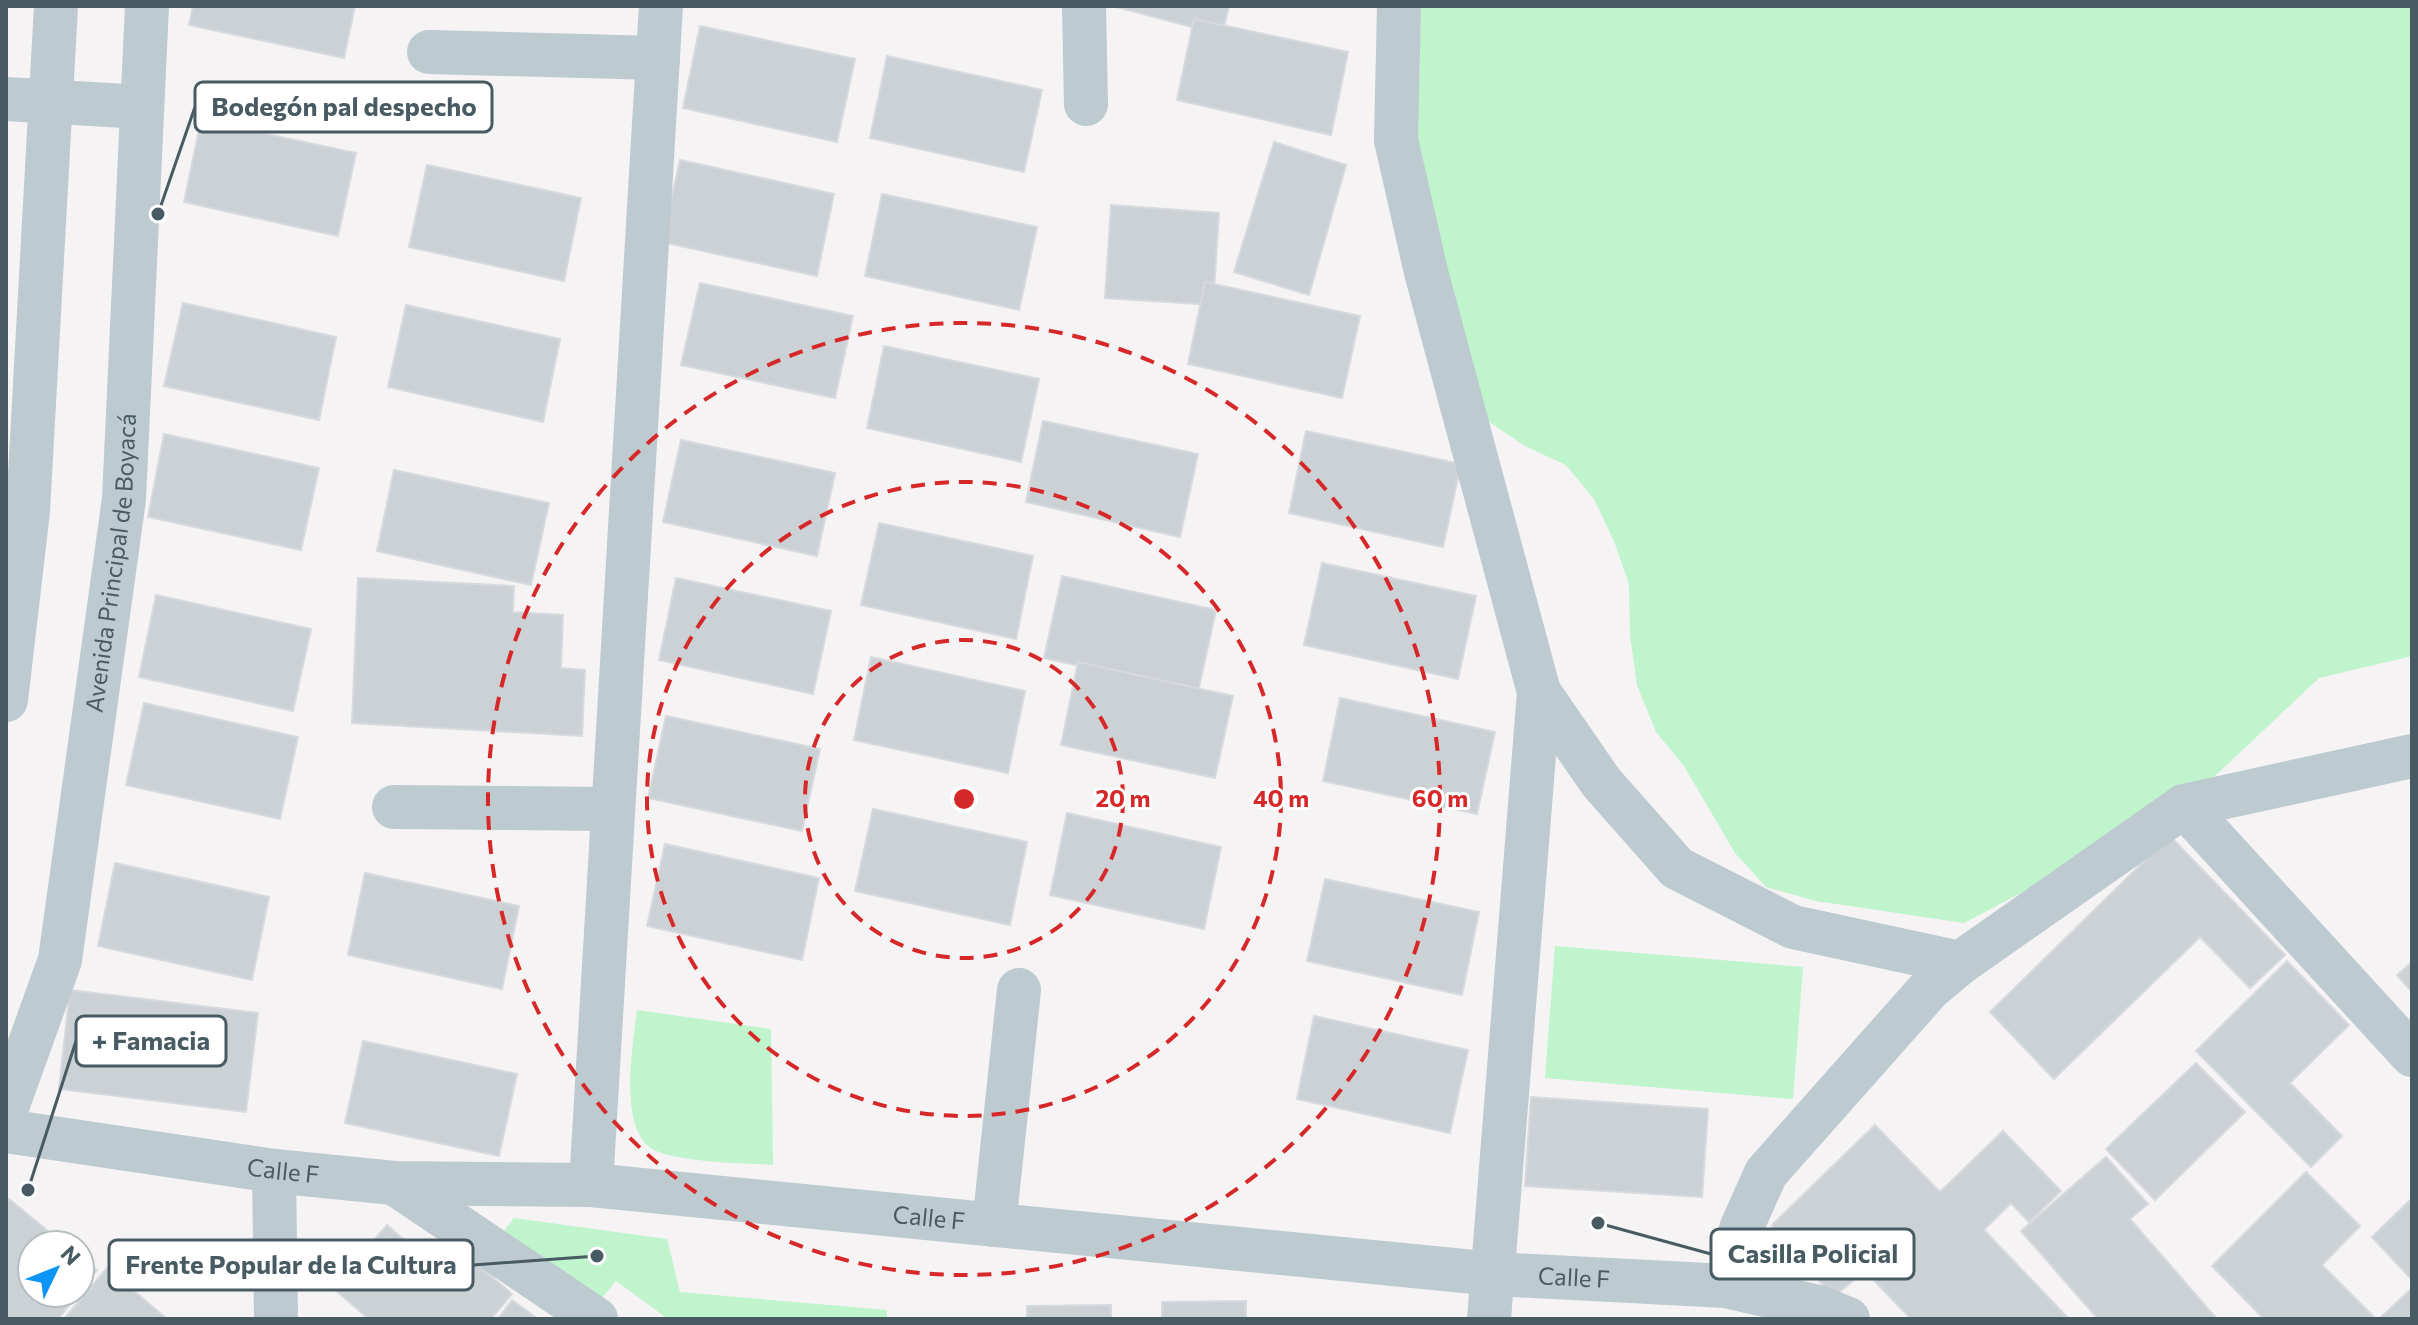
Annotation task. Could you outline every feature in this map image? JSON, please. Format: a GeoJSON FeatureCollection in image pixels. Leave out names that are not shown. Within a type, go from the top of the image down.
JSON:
{"type":"FeatureCollection","features":[{"type":"Feature","properties":{"kind":"street"},"geometry":{"type":"LineString","coordinates":[[6,700],[28,511],[56,6]]}},
{"type":"Feature","properties":{"kind":"street","name":"Avenida Principal de Boyacá"},"geometry":{"type":"LineString","coordinates":[[6,1110],[60,960],[124,499],[147,6]]}},
{"type":"Feature","properties":{"kind":"street"},"geometry":{"type":"LineString","coordinates":[[591,1185],[661,6]]}},
{"type":"Feature","properties":{"kind":"street"},"geometry":{"type":"LineString","coordinates":[[1084,6],[1086,104]]}},
{"type":"Feature","properties":{"kind":"street"},"geometry":{"type":"LineString","coordinates":[[1399,6],[1396,140],[1426,272],[1539,692],[1489,1319]]}},
{"type":"Feature","properties":{"kind":"street"},"geometry":{"type":"LineString","coordinates":[[429,52],[658,58]]}},
{"type":"Feature","properties":{"kind":"street"},"geometry":{"type":"LineString","coordinates":[[6,99],[142,107]]}},
{"type":"Feature","properties":{"kind":"street"},"geometry":{"type":"LineString","coordinates":[[1539,692],[1601,782],[1677,868],[1793,927],[1960,963]]}},
{"type":"Feature","properties":{"kind":"street"},"geometry":{"type":"LineString","coordinates":[[1726,1286],[1741,1229],[1766,1173],[1930,988],[1960,963],[2184,806],[2412,756]]}},
{"type":"Feature","properties":{"kind":"street"},"geometry":{"type":"LineString","coordinates":[[2184,806],[2412,1055]]}},
{"type":"Feature","properties":{"kind":"street"},"geometry":{"type":"LineString","coordinates":[[394,807],[613,809]]}},
{"type":"Feature","properties":{"kind":"street"},"geometry":{"type":"LineString","coordinates":[[994,1225],[1019,990]]}},
{"type":"Feature","properties":{"kind":"street","name":"Calle F"},"geometry":{"type":"LineString","coordinates":[[6,1131],[274,1171],[394,1183],[591,1185],[1494,1274],[1726,1286],[1818,1307],[1848,1319]]}},
{"type":"Feature","properties":{"kind":"street"},"geometry":{"type":"LineString","coordinates":[[274,1171],[276,1319]]}},
{"type":"Feature","properties":{"kind":"street"},"geometry":{"type":"LineString","coordinates":[[394,1183],[596,1319]]}},
{"type":"Feature","properties":{"kind":"green space"},"geometry":{"type":"Polygon","coordinates":[[[1421,6],[2412,6],[2412,656],[2319,678],[2216,775],[2051,877],[1964,923],[1816,901],[1766,887],[1735,853],[1684,766],[1656,732],[1637,685],[1630,635],[1629,584],[1614,541],[1594,499],[1566,465],[1525,446],[1485,419],[1416,197],[1421,6]]]}},
{"type":"Feature","properties":{"kind":"green space"},"geometry":{"type":"Polygon","coordinates":[[[1555,946],[1803,967],[1793,1099],[1545,1078],[1555,946]]]}},
{"type":"Feature","properties":{"kind":"green space"},"geometry":{"type":"Polygon","coordinates":[[[637,1010],[771,1029],[773,1165],[686,1158],[669,1155],[646,1144],[633,1116],[631,1098],[631,1061],[637,1010]]]}},
{"type":"Feature","properties":{"kind":"green space"},"geometry":{"type":"Polygon","coordinates":[[[514,1218],[667,1239],[680,1292],[887,1310],[887,1319],[668,1319],[616,1281],[587,1316],[499,1238],[514,1218]]]}},
{"type":"Feature","properties":{"kind":"building"},"geometry":{"type":"Polygon","coordinates":[[[193,6],[355,6],[344,58],[189,25],[193,6]]]}},
{"type":"Feature","properties":{"kind":"building"},"geometry":{"type":"Polygon","coordinates":[[[1113,6],[1229,6],[1222,35],[1113,6]]]}},
{"type":"Feature","properties":{"kind":"building"},"geometry":{"type":"Polygon","coordinates":[[[1194,19],[1348,52],[1331,135],[1177,100],[1194,19]]]}},
{"type":"Feature","properties":{"kind":"building"},"geometry":{"type":"Polygon","coordinates":[[[700,26],[855,59],[837,142],[683,108],[700,26]]]}},
{"type":"Feature","properties":{"kind":"building"},"geometry":{"type":"Polygon","coordinates":[[[887,56],[1042,90],[1024,172],[870,138],[887,56]]]}},
{"type":"Feature","properties":{"kind":"building"},"geometry":{"type":"Polygon","coordinates":[[[201,120],[356,153],[338,236],[184,202],[201,120]]]}},
{"type":"Feature","properties":{"kind":"building"},"geometry":{"type":"Polygon","coordinates":[[[1274,142],[1346,165],[1309,295],[1234,272],[1274,142]]]}},
{"type":"Feature","properties":{"kind":"building"},"geometry":{"type":"Polygon","coordinates":[[[680,160],[834,194],[817,276],[662,242],[680,160]]]}},
{"type":"Feature","properties":{"kind":"building"},"geometry":{"type":"Polygon","coordinates":[[[427,165],[581,198],[564,281],[409,247],[427,165]]]}},
{"type":"Feature","properties":{"kind":"building"},"geometry":{"type":"Polygon","coordinates":[[[882,194],[1037,227],[1019,310],[865,276],[882,194]]]}},
{"type":"Feature","properties":{"kind":"building"},"geometry":{"type":"Polygon","coordinates":[[[1111,205],[1219,213],[1213,305],[1105,298],[1111,205]]]}},
{"type":"Feature","properties":{"kind":"building"},"geometry":{"type":"Polygon","coordinates":[[[1205,282],[1360,316],[1342,398],[1188,364],[1205,282]]]}},
{"type":"Feature","properties":{"kind":"building"},"geometry":{"type":"Polygon","coordinates":[[[700,283],[853,316],[835,398],[681,365],[700,283]]]}},
{"type":"Feature","properties":{"kind":"building"},"geometry":{"type":"Polygon","coordinates":[[[183,303],[336,337],[319,420],[164,386],[183,303]]]}},
{"type":"Feature","properties":{"kind":"building"},"geometry":{"type":"Polygon","coordinates":[[[406,305],[560,339],[543,422],[388,387],[406,305]]]}},
{"type":"Feature","properties":{"kind":"building"},"geometry":{"type":"Polygon","coordinates":[[[884,346],[1039,379],[1021,462],[867,428],[884,346]]]}},
{"type":"Feature","properties":{"kind":"building"},"geometry":{"type":"Polygon","coordinates":[[[1043,421],[1198,454],[1180,537],[1026,502],[1043,421]]]}},
{"type":"Feature","properties":{"kind":"building"},"geometry":{"type":"Polygon","coordinates":[[[1306,431],[1461,464],[1443,547],[1289,513],[1306,431]]]}},
{"type":"Feature","properties":{"kind":"building"},"geometry":{"type":"Polygon","coordinates":[[[164,434],[319,468],[301,550],[148,517],[164,434]]]}},
{"type":"Feature","properties":{"kind":"building"},"geometry":{"type":"Polygon","coordinates":[[[681,440],[835,473],[817,556],[663,522],[681,440]]]}},
{"type":"Feature","properties":{"kind":"building"},"geometry":{"type":"Polygon","coordinates":[[[394,470],[549,503],[531,585],[377,551],[394,470]]]}},
{"type":"Feature","properties":{"kind":"building"},"geometry":{"type":"Polygon","coordinates":[[[879,523],[1033,556],[1016,639],[861,605],[879,523]]]}},
{"type":"Feature","properties":{"kind":"building"},"geometry":{"type":"Polygon","coordinates":[[[1322,563],[1476,596],[1458,679],[1304,645],[1322,563]]]}},
{"type":"Feature","properties":{"kind":"building"},"geometry":{"type":"Polygon","coordinates":[[[1062,576],[1216,610],[1198,692],[1044,658],[1062,576]]]}},
{"type":"Feature","properties":{"kind":"building"},"geometry":{"type":"Polygon","coordinates":[[[358,578],[514,586],[513,612],[563,615],[561,668],[585,670],[582,736],[352,723],[358,578]]]}},
{"type":"Feature","properties":{"kind":"building"},"geometry":{"type":"Polygon","coordinates":[[[676,578],[831,611],[813,694],[659,660],[676,578]]]}},
{"type":"Feature","properties":{"kind":"building"},"geometry":{"type":"Polygon","coordinates":[[[156,595],[311,629],[293,711],[139,677],[156,595]]]}},
{"type":"Feature","properties":{"kind":"building"},"geometry":{"type":"Polygon","coordinates":[[[871,657],[1025,691],[1008,773],[854,740],[871,657]]]}},
{"type":"Feature","properties":{"kind":"building"},"geometry":{"type":"Polygon","coordinates":[[[1078,662],[1233,696],[1215,778],[1061,745],[1078,662]]]}},
{"type":"Feature","properties":{"kind":"building"},"geometry":{"type":"Polygon","coordinates":[[[1340,698],[1495,732],[1477,814],[1323,781],[1340,698]]]}},
{"type":"Feature","properties":{"kind":"building"},"geometry":{"type":"Polygon","coordinates":[[[144,703],[298,737],[280,819],[126,785],[144,703]]]}},
{"type":"Feature","properties":{"kind":"building"},"geometry":{"type":"Polygon","coordinates":[[[666,716],[820,749],[802,831],[648,798],[666,716]]]}},
{"type":"Feature","properties":{"kind":"building"},"geometry":{"type":"Polygon","coordinates":[[[873,809],[1027,842],[1010,925],[855,891],[873,809]]]}},
{"type":"Feature","properties":{"kind":"building"},"geometry":{"type":"Polygon","coordinates":[[[1067,813],[1221,847],[1204,929],[1050,895],[1067,813]]]}},
{"type":"Feature","properties":{"kind":"building"},"geometry":{"type":"Polygon","coordinates":[[[2170,836],[2285,955],[2250,988],[2200,937],[2054,1079],[1990,1012],[2170,836]]]}},
{"type":"Feature","properties":{"kind":"building"},"geometry":{"type":"Polygon","coordinates":[[[665,844],[819,878],[802,960],[647,926],[665,844]]]}},
{"type":"Feature","properties":{"kind":"building"},"geometry":{"type":"Polygon","coordinates":[[[115,863],[269,897],[252,980],[98,946],[115,863]]]}},
{"type":"Feature","properties":{"kind":"building"},"geometry":{"type":"Polygon","coordinates":[[[365,873],[519,906],[502,989],[348,955],[365,873]]]}},
{"type":"Feature","properties":{"kind":"building"},"geometry":{"type":"Polygon","coordinates":[[[1325,879],[1479,912],[1462,995],[1307,961],[1325,879]]]}},
{"type":"Feature","properties":{"kind":"building"},"geometry":{"type":"Polygon","coordinates":[[[2287,961],[2349,1025],[2290,1083],[2342,1136],[2311,1167],[2196,1051],[2287,961]]]}},
{"type":"Feature","properties":{"kind":"building"},"geometry":{"type":"Polygon","coordinates":[[[2412,962],[2412,992],[2397,975],[2412,962]]]}},
{"type":"Feature","properties":{"kind":"building"},"geometry":{"type":"Polygon","coordinates":[[[70,990],[258,1013],[246,1112],[59,1089],[70,990]]]}},
{"type":"Feature","properties":{"kind":"building"},"geometry":{"type":"Polygon","coordinates":[[[1314,1016],[1468,1050],[1450,1133],[1297,1099],[1314,1016]]]}},
{"type":"Feature","properties":{"kind":"building"},"geometry":{"type":"Polygon","coordinates":[[[363,1041],[517,1074],[499,1156],[345,1123],[363,1041]]]}},
{"type":"Feature","properties":{"kind":"building"},"geometry":{"type":"Polygon","coordinates":[[[2196,1063],[2245,1112],[2155,1200],[2106,1149],[2196,1063]]]}},
{"type":"Feature","properties":{"kind":"building"},"geometry":{"type":"Polygon","coordinates":[[[1531,1097],[1708,1109],[1702,1197],[1525,1186],[1531,1097]]]}},
{"type":"Feature","properties":{"kind":"building"},"geometry":{"type":"Polygon","coordinates":[[[1875,1125],[1940,1192],[2003,1131],[2061,1191],[2029,1222],[2011,1203],[1984,1230],[2069,1319],[1911,1319],[1865,1271],[1833,1297],[1772,1225],[1875,1125]]]}},
{"type":"Feature","properties":{"kind":"building"},"geometry":{"type":"Polygon","coordinates":[[[2106,1157],[2148,1204],[2130,1219],[2217,1319],[2098,1319],[2021,1231],[2106,1157]]]}},
{"type":"Feature","properties":{"kind":"building"},"geometry":{"type":"Polygon","coordinates":[[[2306,1172],[2360,1226],[2322,1265],[2376,1319],[2264,1319],[2212,1266],[2306,1172]]]}},
{"type":"Feature","properties":{"kind":"building"},"geometry":{"type":"Polygon","coordinates":[[[2412,1198],[2412,1280],[2372,1237],[2412,1198]]]}},
{"type":"Feature","properties":{"kind":"building"},"geometry":{"type":"Polygon","coordinates":[[[9,1199],[46,1229],[16,1229],[16,1309],[66,1309],[58,1319],[6,1319],[6,1202],[9,1199]]]}},
{"type":"Feature","properties":{"kind":"building"},"geometry":{"type":"Polygon","coordinates":[[[387,1225],[453,1283],[472,1260],[512,1294],[491,1319],[369,1319],[321,1278],[334,1263],[346,1273],[387,1225]]]}},
{"type":"Feature","properties":{"kind":"building"},"geometry":{"type":"Polygon","coordinates":[[[107,1268],[167,1319],[64,1319],[72,1309],[96,1309],[96,1281],[107,1268]]]}},
{"type":"Feature","properties":{"kind":"building"},"geometry":{"type":"Polygon","coordinates":[[[2412,1288],[2412,1319],[2381,1317],[2412,1288]]]}},
{"type":"Feature","properties":{"kind":"building"},"geometry":{"type":"Polygon","coordinates":[[[512,1300],[538,1319],[498,1319],[512,1300]]]}},
{"type":"Feature","properties":{"kind":"building"},"geometry":{"type":"Polygon","coordinates":[[[1246,1301],[1246,1319],[1162,1319],[1162,1302],[1246,1301]]]}},
{"type":"Feature","properties":{"kind":"building"},"geometry":{"type":"Polygon","coordinates":[[[1111,1305],[1111,1319],[1027,1319],[1027,1306],[1111,1305]]]}},
{"type":"Feature","properties":{"kind":"place","name":"Bodegón pal despecho"},"geometry":{"type":"Point","coordinates":[158,214]}},
{"type":"Feature","properties":{"kind":"place","name":"+ Famacia"},"geometry":{"type":"Point","coordinates":[28,1190]}},
{"type":"Feature","properties":{"kind":"place","name":"Casilla Policial"},"geometry":{"type":"Point","coordinates":[1598,1223]}},
{"type":"Feature","properties":{"kind":"place","name":"Frente Popular de la Cultura"},"geometry":{"type":"Point","coordinates":[597,1256]}}]}
